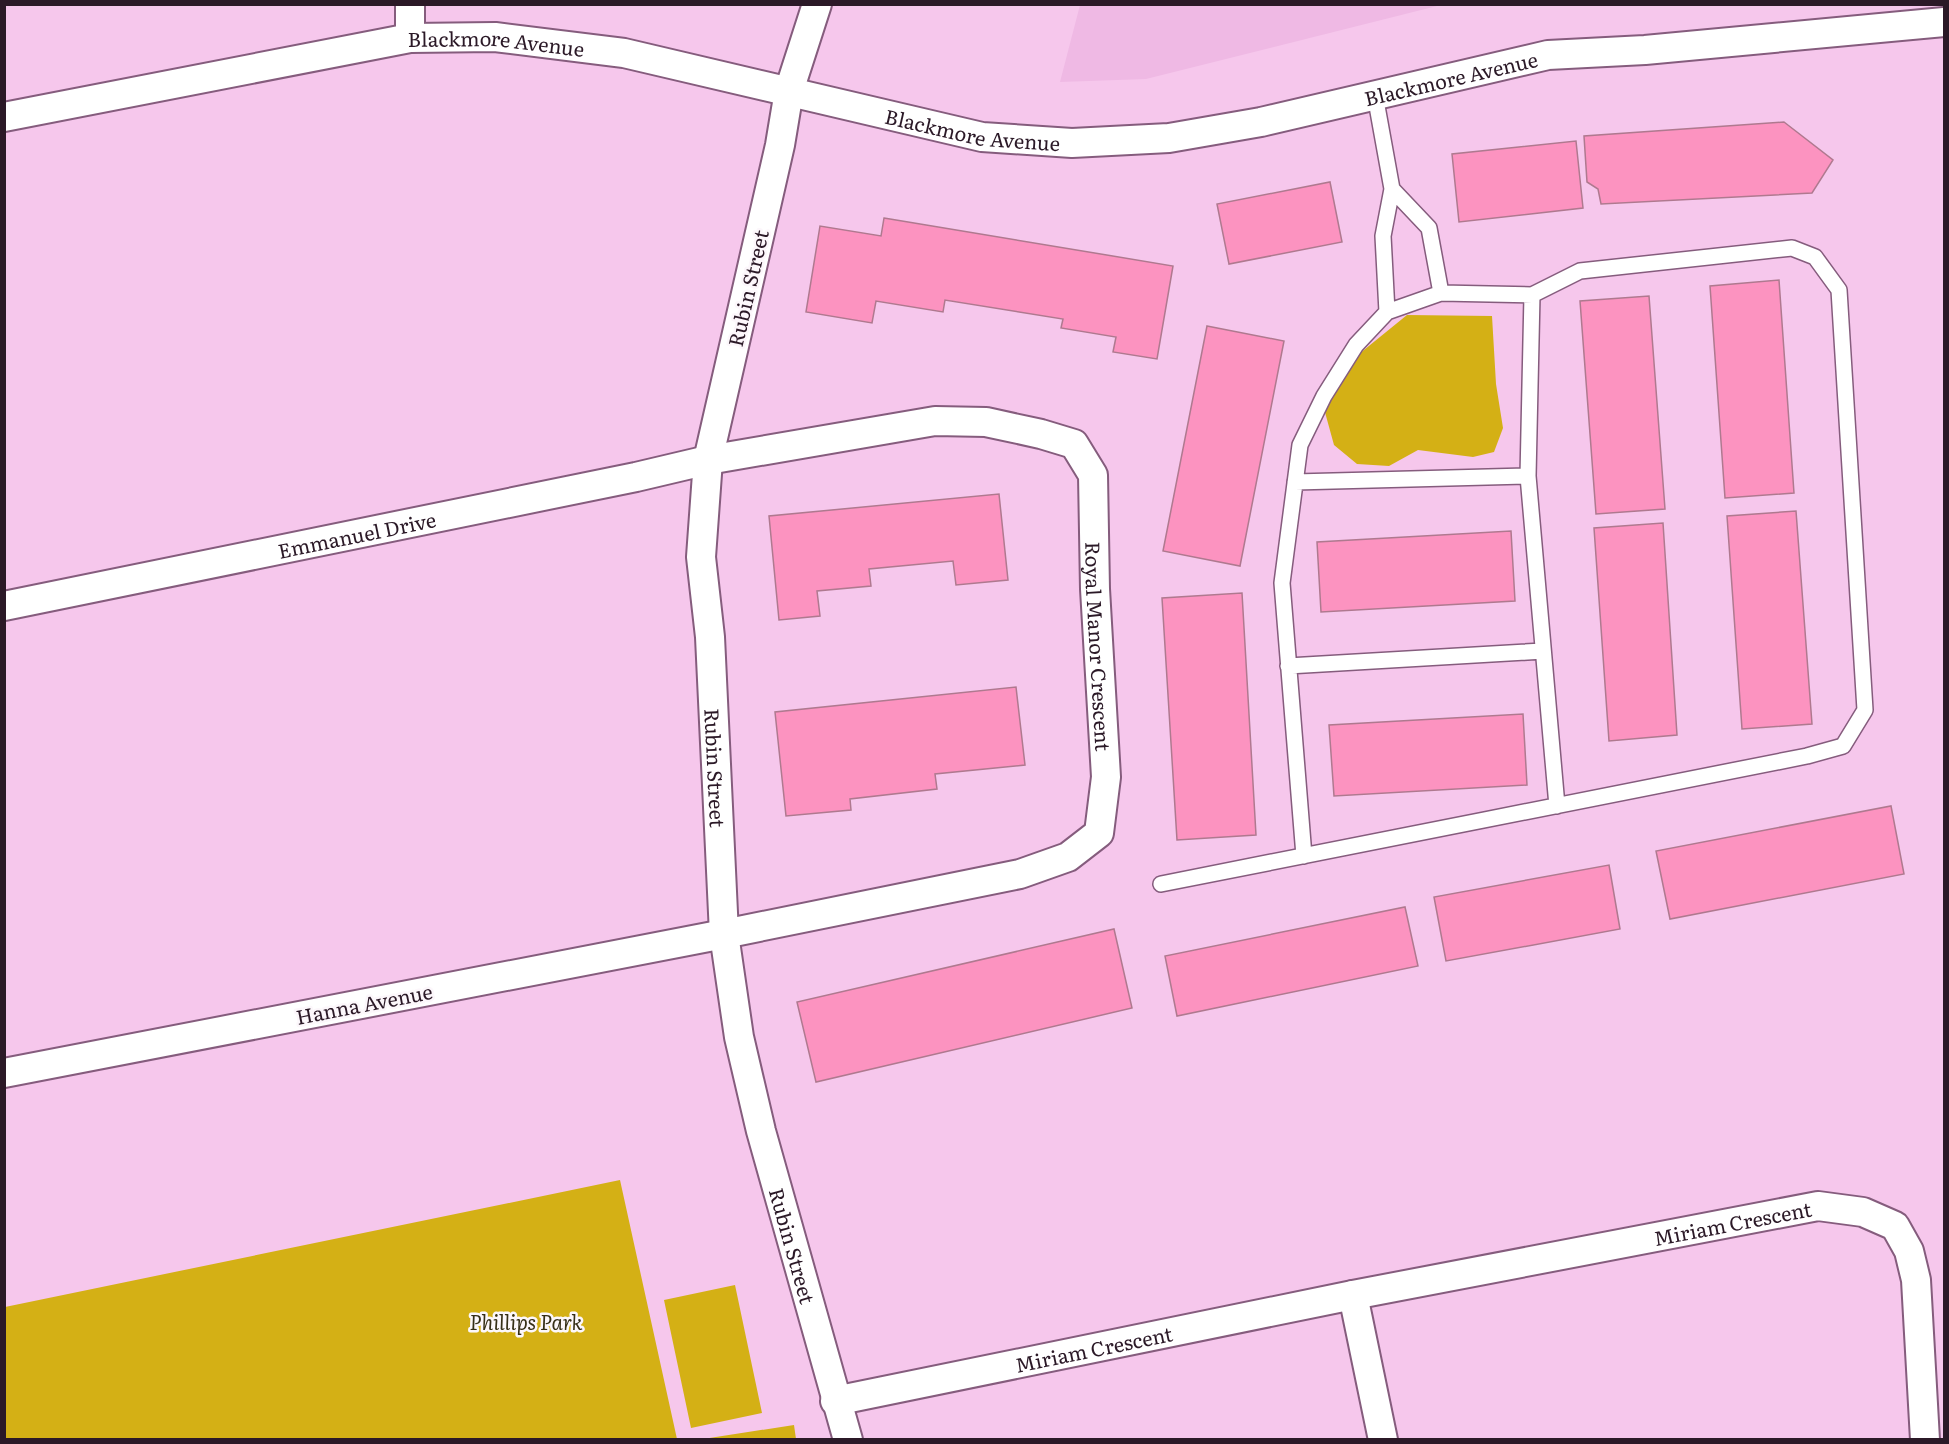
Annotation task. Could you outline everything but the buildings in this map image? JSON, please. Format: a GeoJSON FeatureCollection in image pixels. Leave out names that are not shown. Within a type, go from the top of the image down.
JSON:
{"type":"FeatureCollection","features":[{"type":"Feature","properties":{"kind":"street"},"geometry":{"type":"LineString","coordinates":[[410,4],[410,38]]}},
{"type":"Feature","properties":{"kind":"street","name":"Rubin Street"},"geometry":{"type":"LineString","coordinates":[[817,4],[789,91],[780,145],[708,460],[701,557],[710,637],[724,934],[746,1072],[848,1440]]}},
{"type":"Feature","properties":{"kind":"street","name":"Blackmore Avenue"},"geometry":{"type":"LineString","coordinates":[[4,117],[410,38],[495,37],[624,53],[982,137],[1072,143],[1169,138],[1262,122],[1548,55],[1645,50],[1944,22]]}},
{"type":"Feature","properties":{"kind":"street","name":"Royal Manor Crescent"},"geometry":{"type":"LineString","coordinates":[[708,460],[935,421],[986,422],[1074,444],[1093,475],[1095,589],[1106,777],[1099,833],[1068,857],[1020,874],[724,934]]}},
{"type":"Feature","properties":{"kind":"street","name":"Emmanuel Drive"},"geometry":{"type":"LineString","coordinates":[[4,606],[636,477],[708,460]]}},
{"type":"Feature","properties":{"kind":"street","name":"Hanna Avenue"},"geometry":{"type":"LineString","coordinates":[[4,1073],[724,934]]}},
{"type":"Feature","properties":{"kind":"street","name":"Miriam Crescent"},"geometry":{"type":"LineString","coordinates":[[836,1401],[1353,1295],[1818,1206],[1863,1212],[1895,1226],[1909,1251],[1916,1280],[1925,1440]]}},
{"type":"Feature","properties":{"kind":"street"},"geometry":{"type":"LineString","coordinates":[[1353,1295],[1383,1440]]}},
{"type":"Feature","properties":{"kind":"lane"},"geometry":{"type":"LineString","coordinates":[[1375,95],[1392,189],[1383,236],[1387,312]]}},
{"type":"Feature","properties":{"kind":"lane"},"geometry":{"type":"LineString","coordinates":[[1392,189],[1430,228],[1441,292]]}},
{"type":"Feature","properties":{"kind":"lane"},"geometry":{"type":"LineString","coordinates":[[1161,884],[1304,856],[1557,806],[1807,756],[1842,746],[1865,710],[1839,290],[1815,257],[1792,248],[1580,271],[1532,295],[1441,292],[1387,312],[1356,345],[1324,396],[1300,445],[1282,583],[1304,856]]}},
{"type":"Feature","properties":{"kind":"lane"},"geometry":{"type":"LineString","coordinates":[[1532,295],[1528,476],[1557,806]]}},
{"type":"Feature","properties":{"kind":"lane"},"geometry":{"type":"LineString","coordinates":[[1295,482],[1528,476]]}},
{"type":"Feature","properties":{"kind":"lane"},"geometry":{"type":"LineString","coordinates":[[1288,666],[1543,651]]}},
{"type":"Feature","properties":{"kind":"shaded area"},"geometry":{"type":"Polygon","coordinates":[[[1080,4],[1441,5],[1146,79],[1060,82],[1080,4]]]}},
{"type":"Feature","properties":{"kind":"green space"},"geometry":{"type":"Polygon","coordinates":[[[1407,315],[1492,316],[1496,384],[1503,428],[1494,452],[1473,457],[1418,450],[1389,466],[1357,464],[1334,445],[1323,405],[1359,354],[1407,315]]]}},
{"type":"Feature","properties":{"kind":"green space","name":"Phillips Park"},"geometry":{"type":"Polygon","coordinates":[[[620,1180],[677,1439],[5,1439],[5,1307],[620,1180]]]}},
{"type":"Feature","properties":{"kind":"green space"},"geometry":{"type":"Polygon","coordinates":[[[735,1285],[762,1413],[691,1428],[664,1300],[735,1285]]]}},
{"type":"Feature","properties":{"kind":"green space"},"geometry":{"type":"Polygon","coordinates":[[[794,1425],[796,1439],[703,1439],[794,1425]]]}}]}
